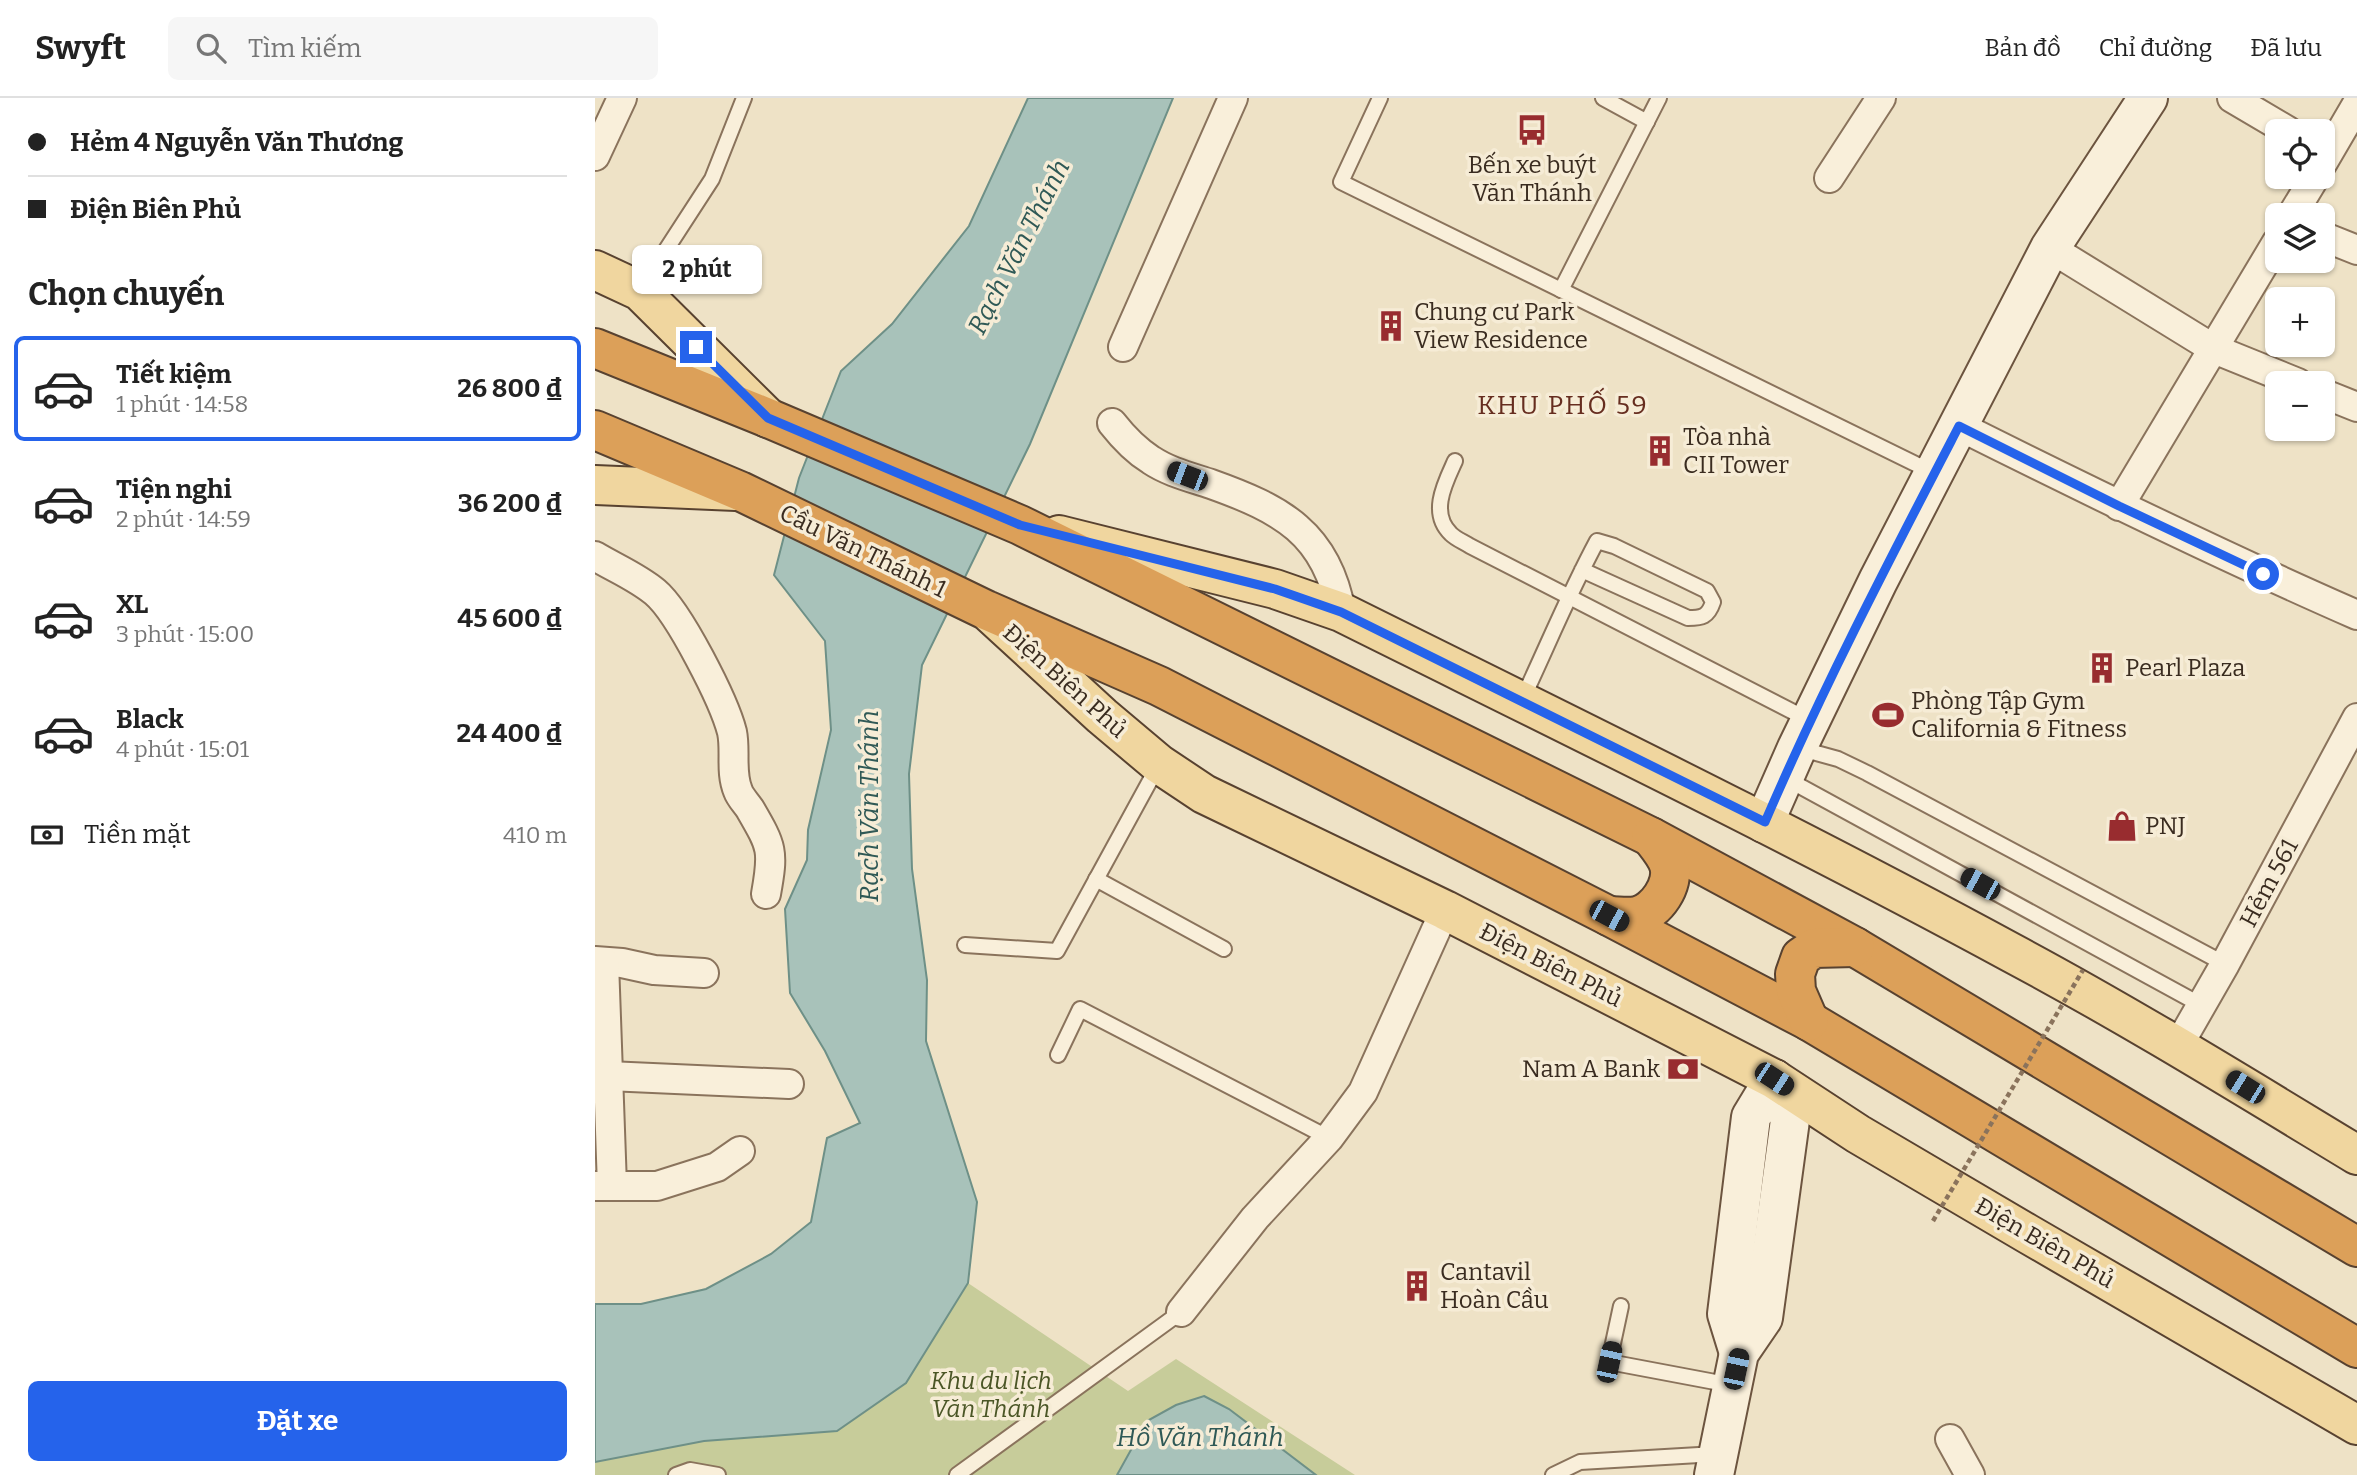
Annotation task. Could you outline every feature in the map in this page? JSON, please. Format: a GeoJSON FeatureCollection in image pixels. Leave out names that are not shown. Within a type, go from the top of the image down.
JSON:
{"type":"FeatureCollection","features":[{"type":"Feature","properties":{"kind":"highway"},"geometry":{"type":"LineString","coordinates":[[595,348],[1020,525],[1651,837],[1855,947],[2357,1247]]}},
{"type":"Feature","properties":{"kind":"highway"},"geometry":{"type":"LineString","coordinates":[[595,429],[740,491]]}},
{"type":"Feature","properties":{"kind":"highway","name":"Cầu Văn Thánh 1"},"geometry":{"type":"LineString","coordinates":[[740,491],[986,610]]}},
{"type":"Feature","properties":{"kind":"highway","name":"Điện Biên Phủ"},"geometry":{"type":"LineString","coordinates":[[986,610],[1159,686],[1809,1021],[2357,1348]]}},
{"type":"Feature","properties":{"kind":"highway"},"geometry":{"type":"LineString","coordinates":[[1609,916],[1638,916],[1652,909],[1662,897],[1669,880],[1669,865],[1651,837]]}},
{"type":"Feature","properties":{"kind":"highway"},"geometry":{"type":"LineString","coordinates":[[1809,1021],[1796,991],[1795,974],[1801,957],[1814,948],[1855,947]]}},
{"type":"Feature","properties":{"kind":"main road"},"geometry":{"type":"LineString","coordinates":[[595,270],[640,291],[768,418]]}},
{"type":"Feature","properties":{"kind":"main road"},"geometry":{"type":"LineString","coordinates":[[595,485],[740,491]]}},
{"type":"Feature","properties":{"kind":"main road"},"geometry":{"type":"LineString","coordinates":[[1020,525],[1275,589],[1341,612],[1765,822],[2014,954],[2178,1046],[2357,1155]]}},
{"type":"Feature","properties":{"kind":"main road","name":"Điện Biên Phủ"},"geometry":{"type":"LineString","coordinates":[[986,610],[1102,716],[1159,764],[1204,794],[1445,910],[1774,1079],[2028,1234],[2357,1424]]}},
{"type":"Feature","properties":{"kind":"street"},"geometry":{"type":"LineString","coordinates":[[595,156],[622,98]]}},
{"type":"Feature","properties":{"kind":"street"},"geometry":{"type":"LineString","coordinates":[[1123,347],[1233,98]]}},
{"type":"Feature","properties":{"kind":"street"},"geometry":{"type":"LineString","coordinates":[[1829,178],[1881,98]]}},
{"type":"Feature","properties":{"kind":"street"},"geometry":{"type":"LineString","coordinates":[[1765,822],[1797,749],[1878,582],[2050,248],[2148,98]]}},
{"type":"Feature","properties":{"kind":"street"},"geometry":{"type":"LineString","coordinates":[[2232,98],[2268,119]]}},
{"type":"Feature","properties":{"kind":"street"},"geometry":{"type":"LineString","coordinates":[[2335,140],[2357,104]]}},
{"type":"Feature","properties":{"kind":"street"},"geometry":{"type":"LineString","coordinates":[[2335,241],[2357,250]]}},
{"type":"Feature","properties":{"kind":"street"},"geometry":{"type":"LineString","coordinates":[[2050,248],[2214,349],[2268,371]]}},
{"type":"Feature","properties":{"kind":"street"},"geometry":{"type":"LineString","coordinates":[[2119,506],[2265,262]]}},
{"type":"Feature","properties":{"kind":"street"},"geometry":{"type":"LineString","coordinates":[[2335,398],[2357,407]]}},
{"type":"Feature","properties":{"kind":"street"},"geometry":{"type":"LineString","coordinates":[[1112,423],[1137,450],[1169,470],[1268,507],[1288,519],[1305,535],[1330,570],[1341,612]]}},
{"type":"Feature","properties":{"kind":"street"},"geometry":{"type":"LineString","coordinates":[[1959,426],[2119,506],[2357,615]]}},
{"type":"Feature","properties":{"kind":"street"},"geometry":{"type":"LineString","coordinates":[[595,556],[646,586],[673,611],[726,709],[733,736],[734,773],[738,790],[767,839],[772,859],[766,894]]}},
{"type":"Feature","properties":{"kind":"street","name":"Hẻm 561"},"geometry":{"type":"LineString","coordinates":[[2178,1046],[2357,718]]}},
{"type":"Feature","properties":{"kind":"street"},"geometry":{"type":"LineString","coordinates":[[1181,1312],[1255,1218],[1329,1138],[1363,1092],[1445,910]]}},
{"type":"Feature","properties":{"kind":"street"},"geometry":{"type":"LineString","coordinates":[[704,973],[654,970],[600,961],[608,1076],[603,1186],[657,1186],[717,1167],[740,1151]]}},
{"type":"Feature","properties":{"kind":"street"},"geometry":{"type":"LineString","coordinates":[[608,1076],[789,1084]]}},
{"type":"Feature","properties":{"kind":"street"},"geometry":{"type":"LineString","coordinates":[[1716,1465],[1736,1369],[1763,1318],[1790,1120],[1774,1079]]}},
{"type":"Feature","properties":{"kind":"street"},"geometry":{"type":"LineString","coordinates":[[1950,1439],[1970,1475]]}},
{"type":"Feature","properties":{"kind":"lane"},"geometry":{"type":"LineString","coordinates":[[640,291],[712,178],[744,98]]}},
{"type":"Feature","properties":{"kind":"lane"},"geometry":{"type":"LineString","coordinates":[[1380,98],[1341,182],[1935,474]]}},
{"type":"Feature","properties":{"kind":"lane"},"geometry":{"type":"LineString","coordinates":[[1603,98],[1647,122]]}},
{"type":"Feature","properties":{"kind":"lane"},"geometry":{"type":"LineString","coordinates":[[1561,290],[1659,98]]}},
{"type":"Feature","properties":{"kind":"lane"},"geometry":{"type":"LineString","coordinates":[[1455,461],[1440,492],[1439,506],[1450,533],[1570,597],[1797,749],[2201,1005]]}},
{"type":"Feature","properties":{"kind":"lane"},"geometry":{"type":"LineString","coordinates":[[1521,702],[1582,570],[1597,541],[1614,546],[1707,591],[1713,603],[1710,611],[1702,618],[1688,618],[1582,570]]}},
{"type":"Feature","properties":{"kind":"lane"},"geometry":{"type":"LineString","coordinates":[[1797,749],[1838,759],[1867,773],[2225,964]]}},
{"type":"Feature","properties":{"kind":"lane"},"geometry":{"type":"LineString","coordinates":[[965,946],[1057,951],[1159,764]]}},
{"type":"Feature","properties":{"kind":"lane"},"geometry":{"type":"LineString","coordinates":[[1096,879],[1224,949]]}},
{"type":"Feature","properties":{"kind":"lane"},"geometry":{"type":"LineString","coordinates":[[1058,1055],[1080,1009],[1329,1138]]}},
{"type":"Feature","properties":{"kind":"lane"},"geometry":{"type":"LineString","coordinates":[[1621,1306],[1609,1362],[1736,1369]]}},
{"type":"Feature","properties":{"kind":"lane"},"geometry":{"type":"LineString","coordinates":[[957,1475],[1181,1312]]}},
{"type":"Feature","properties":{"kind":"lane"},"geometry":{"type":"LineString","coordinates":[[1553,1475],[1580,1462],[1716,1465]]}},
{"type":"Feature","properties":{"kind":"lane"},"geometry":{"type":"LineString","coordinates":[[675,1475],[690,1470],[718,1475]]}},
{"type":"Feature","properties":{"kind":"path"},"geometry":{"type":"LineString","coordinates":[[1933,1221],[2083,970]]}},
{"type":"Feature","properties":{"kind":"green space","name":"Khu du lịch Văn Thánh"},"geometry":{"type":"Polygon","coordinates":[[[968,1283],[1128,1391],[1176,1359],[1355,1475],[595,1475],[595,1462],[704,1441],[837,1431],[939,1327],[968,1283]]]}},
{"type":"Feature","properties":{"kind":"water","name":"Rạch Văn Thánh"},"geometry":{"type":"Polygon","coordinates":[[[1028,98],[1173,98],[1030,444],[922,665],[909,774],[912,869],[927,980],[926,1041],[977,1202],[968,1283],[906,1383],[837,1431],[704,1441],[595,1462],[595,1304],[641,1304],[706,1289],[771,1254],[811,1222],[827,1138],[860,1123],[825,1051],[790,993],[785,909],[807,860],[808,830],[831,730],[825,641],[774,575],[799,478],[841,371],[892,324],[969,226],[1028,98]]]}},
{"type":"Feature","properties":{"kind":"water","name":"Hồ Văn Thánh"},"geometry":{"type":"Polygon","coordinates":[[[1204,1396],[1229,1409],[1316,1475],[1117,1475],[1147,1421],[1176,1405],[1204,1396]]]}},
{"type":"Feature","properties":{"kind":"place","name":"Bến xe buýt Văn Thánh"},"geometry":{"type":"Point","coordinates":[1532,130]}},
{"type":"Feature","properties":{"kind":"place","name":"Chung cư Park View Residence"},"geometry":{"type":"Point","coordinates":[1391,326]}},
{"type":"Feature","properties":{"kind":"place","name":"Tòa nhà CII Tower"},"geometry":{"type":"Point","coordinates":[1660,451]}},
{"type":"Feature","properties":{"kind":"place","name":"Pearl Plaza"},"geometry":{"type":"Point","coordinates":[2102,668]}},
{"type":"Feature","properties":{"kind":"place","name":"Phòng Tập Gym California & Fitness"},"geometry":{"type":"Point","coordinates":[1888,715]}},
{"type":"Feature","properties":{"kind":"place","name":"PNJ"},"geometry":{"type":"Point","coordinates":[2122,826]}},
{"type":"Feature","properties":{"kind":"place","name":"Nam A Bank"},"geometry":{"type":"Point","coordinates":[1683,1069]}},
{"type":"Feature","properties":{"kind":"place","name":"Cantavil Hoàn Cầu"},"geometry":{"type":"Point","coordinates":[1417,1286]}},
{"type":"Feature","properties":{"kind":"district","name":"KHU PHỐ 59"},"geometry":{"type":"Point","coordinates":[1563,405]}},
{"type":"Feature","properties":{"kind":"route"},"geometry":{"type":"LineString","coordinates":[[696,347],[768,418],[1020,525],[1275,589],[1341,612],[1765,822],[1797,748],[1866,605],[1959,426],[2263,574]]}}]}
